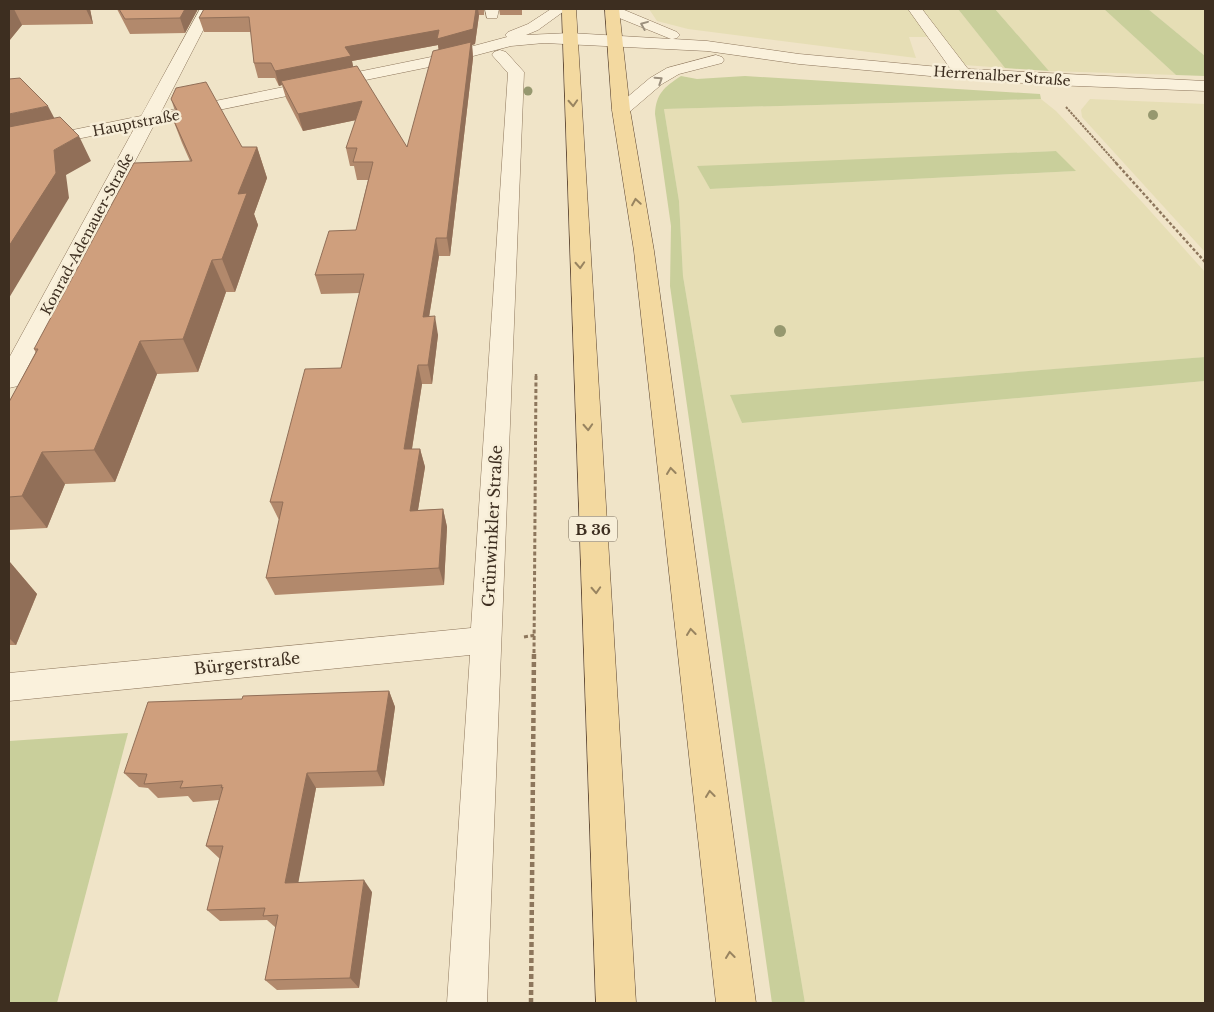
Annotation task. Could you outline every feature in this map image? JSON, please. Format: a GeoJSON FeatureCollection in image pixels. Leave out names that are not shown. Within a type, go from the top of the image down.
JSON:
{"type":"FeatureCollection","features":[{"type":"Feature","properties":{"kind":"main road","name":"B 36"},"geometry":{"type":"LineString","coordinates":[[569,9],[559,50],[616,1003]]}},
{"type":"Feature","properties":{"kind":"main road"},"geometry":{"type":"LineString","coordinates":[[612,9],[621,110],[644,251],[736,1003]]}},
{"type":"Feature","properties":{"kind":"street","name":"Konrad-Adenauer-Straße"},"geometry":{"type":"LineString","coordinates":[[9,380],[207,9]]}},
{"type":"Feature","properties":{"kind":"street"},"geometry":{"type":"LineString","coordinates":[[479,48],[533,27],[560,9]]}},
{"type":"Feature","properties":{"kind":"street"},"geometry":{"type":"LineString","coordinates":[[612,9],[661,32],[707,46]]}},
{"type":"Feature","properties":{"kind":"street"},"geometry":{"type":"LineString","coordinates":[[915,9],[963,74]]}},
{"type":"Feature","properties":{"kind":"street","name":"Hauptstraße"},"geometry":{"type":"LineString","coordinates":[[9,148],[439,60],[479,48],[511,42],[544,38],[559,50]]}},
{"type":"Feature","properties":{"kind":"street","name":"Herrenalber Straße"},"geometry":{"type":"LineString","coordinates":[[616,48],[707,46],[799,59],[963,74],[1055,86],[1205,86]]}},
{"type":"Feature","properties":{"kind":"street"},"geometry":{"type":"LineString","coordinates":[[559,50],[616,48]]}},
{"type":"Feature","properties":{"kind":"street","name":"Herrenalber Straße"},"geometry":{"type":"LineString","coordinates":[[616,48],[716,60],[799,59]]}},
{"type":"Feature","properties":{"kind":"street","name":"Hauptstraße"},"geometry":{"type":"LineString","coordinates":[[439,60],[508,64],[559,50]]}},
{"type":"Feature","properties":{"kind":"street"},"geometry":{"type":"LineString","coordinates":[[621,110],[656,81],[673,71],[716,60]]}},
{"type":"Feature","properties":{"kind":"street","name":"Grünwinkler Straße"},"geometry":{"type":"LineString","coordinates":[[467,1003],[486,640],[508,64]]}},
{"type":"Feature","properties":{"kind":"street","name":"Bürgerstraße"},"geometry":{"type":"LineString","coordinates":[[9,687],[486,640]]}},
{"type":"Feature","properties":{"kind":"path"},"geometry":{"type":"LineString","coordinates":[[1055,86],[1067,109],[1205,262]]}},
{"type":"Feature","properties":{"kind":"path"},"geometry":{"type":"LineString","coordinates":[[531,1003],[536,636],[536,368]]}},
{"type":"Feature","properties":{"kind":"shaded area"},"geometry":{"type":"Polygon","coordinates":[[[649,9],[908,9],[930,37],[909,37],[916,58],[688,29],[657,21],[649,9]]]}},
{"type":"Feature","properties":{"kind":"shaded area"},"geometry":{"type":"Polygon","coordinates":[[[922,9],[958,9],[1005,68],[964,65],[922,9]]]}},
{"type":"Feature","properties":{"kind":"shaded area"},"geometry":{"type":"Polygon","coordinates":[[[995,9],[1104,9],[1176,75],[1049,71],[995,9]]]}},
{"type":"Feature","properties":{"kind":"shaded area"},"geometry":{"type":"Polygon","coordinates":[[[1148,9],[1205,9],[1205,56],[1148,9]]]}},
{"type":"Feature","properties":{"kind":"shaded area"},"geometry":{"type":"Polygon","coordinates":[[[1041,99],[1056,111],[1205,272],[1205,357],[731,395],[742,423],[1205,381],[1205,1003],[805,1003],[683,276],[679,201],[664,109],[1041,99]],[[1056,151],[698,167],[710,189],[1075,171],[1056,151]]]}},
{"type":"Feature","properties":{"kind":"shaded area"},"geometry":{"type":"Polygon","coordinates":[[[1090,99],[1205,104],[1205,252],[1082,117],[1081,110],[1090,99]]]}},
{"type":"Feature","properties":{"kind":"green space"},"geometry":{"type":"Polygon","coordinates":[[[958,9],[995,9],[1049,71],[1005,68],[958,9]]]}},
{"type":"Feature","properties":{"kind":"green space"},"geometry":{"type":"Polygon","coordinates":[[[1104,9],[1148,9],[1205,56],[1205,76],[1176,75],[1104,9]]]}},
{"type":"Feature","properties":{"kind":"green space"},"geometry":{"type":"Polygon","coordinates":[[[681,76],[697,79],[745,76],[1040,94],[1041,99],[664,109],[679,201],[683,276],[805,1003],[772,1003],[670,286],[671,226],[655,114],[659,96],[681,76]]]}},
{"type":"Feature","properties":{"kind":"green space"},"geometry":{"type":"Polygon","coordinates":[[[1056,151],[1076,171],[710,189],[697,166],[1056,151]]]}},
{"type":"Feature","properties":{"kind":"green space"},"geometry":{"type":"Polygon","coordinates":[[[1205,357],[1205,381],[742,423],[730,395],[1205,357]]]}},
{"type":"Feature","properties":{"kind":"green space"},"geometry":{"type":"Polygon","coordinates":[[[128,733],[57,1003],[9,1003],[9,741],[128,733]]]}},
{"type":"Feature","properties":{"kind":"building"},"geometry":{"type":"Polygon","coordinates":[[[119,9],[185,9],[180,18],[125,19],[119,9]]]}},
{"type":"Feature","properties":{"kind":"building"},"geometry":{"type":"Polygon","coordinates":[[[204,9],[476,9],[473,29],[437,39],[439,30],[345,47],[351,56],[275,71],[271,63],[254,63],[249,17],[199,18],[204,9]]]}},
{"type":"Feature","properties":{"kind":"building"},"geometry":{"type":"Polygon","coordinates":[[[471,42],[447,238],[436,238],[423,317],[435,316],[428,365],[418,365],[404,449],[420,449],[410,511],[443,509],[439,568],[266,578],[283,502],[270,502],[305,369],[341,368],[364,274],[315,275],[329,231],[356,230],[373,162],[353,162],[357,148],[346,148],[362,101],[298,114],[281,81],[357,66],[407,147],[433,51],[471,42]]]}},
{"type":"Feature","properties":{"kind":"building"},"geometry":{"type":"Polygon","coordinates":[[[20,78],[48,106],[9,114],[9,79],[20,78]]]}},
{"type":"Feature","properties":{"kind":"building"},"geometry":{"type":"Polygon","coordinates":[[[206,82],[242,147],[257,147],[238,194],[247,193],[222,259],[212,260],[183,339],[140,341],[94,450],[42,452],[22,496],[9,497],[9,402],[38,349],[34,349],[134,163],[192,161],[170,112],[177,110],[171,99],[176,88],[206,82]]]}},
{"type":"Feature","properties":{"kind":"building"},"geometry":{"type":"Polygon","coordinates":[[[60,117],[79,136],[54,150],[56,173],[9,246],[9,127],[60,117]]]}},
{"type":"Feature","properties":{"kind":"building"},"geometry":{"type":"Polygon","coordinates":[[[389,691],[377,771],[307,773],[285,883],[364,880],[350,978],[265,980],[278,915],[263,916],[265,908],[207,910],[223,846],[206,846],[222,785],[180,788],[183,781],[144,784],[147,774],[124,773],[148,702],[242,699],[243,696],[389,691]]]}}]}
